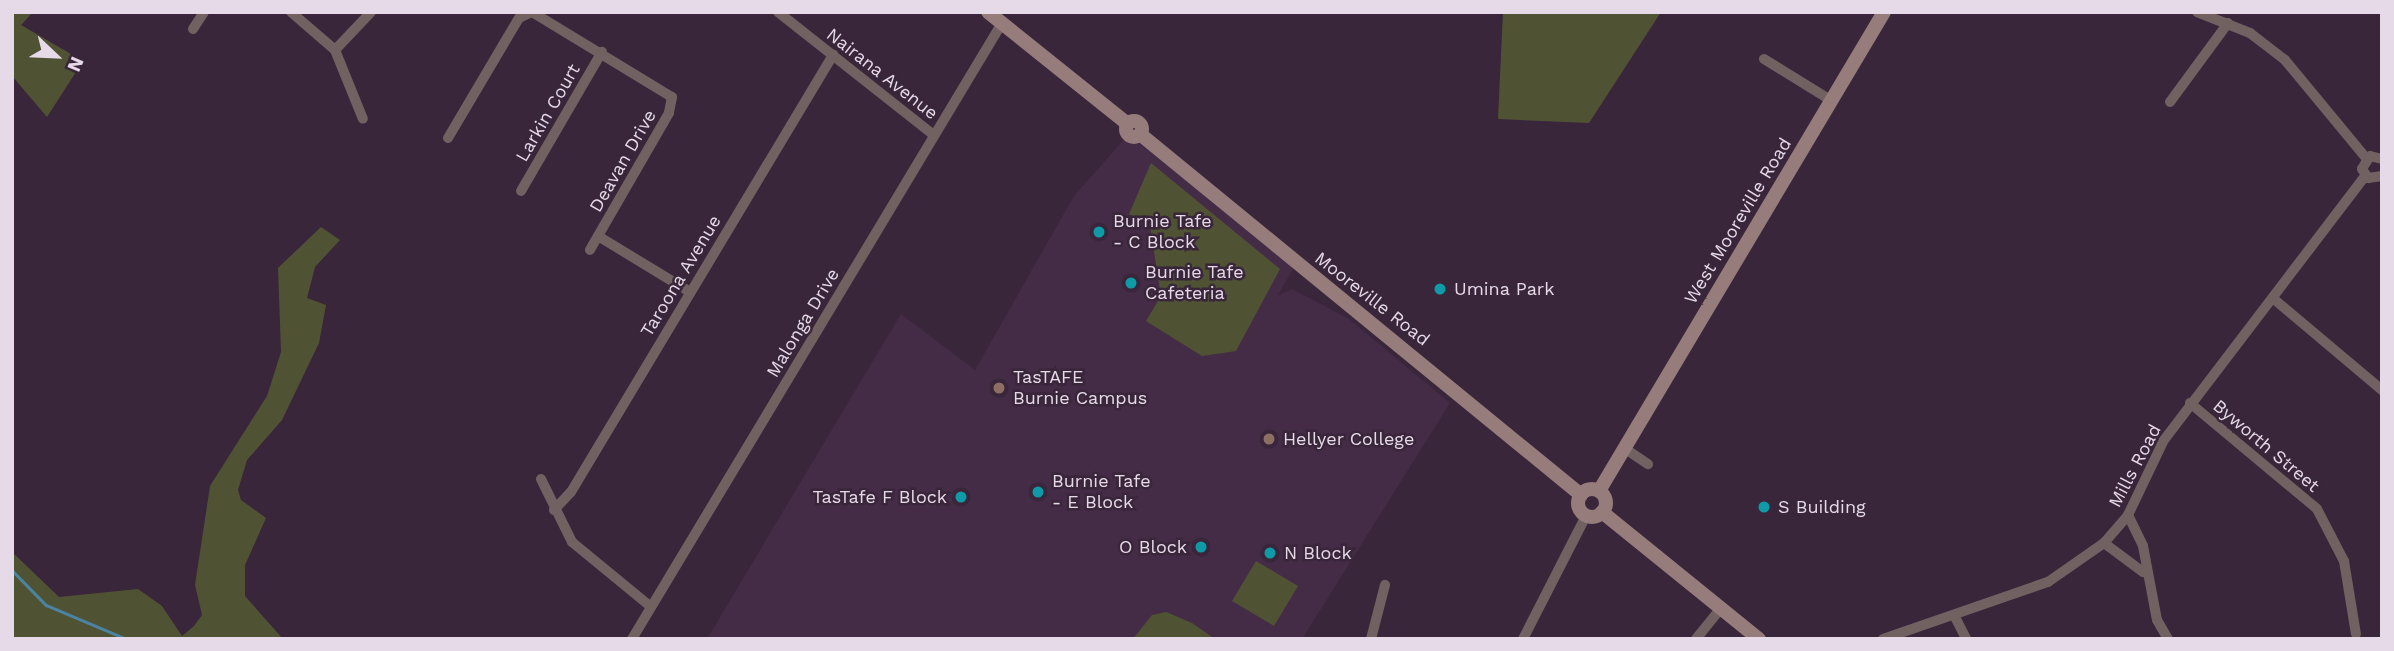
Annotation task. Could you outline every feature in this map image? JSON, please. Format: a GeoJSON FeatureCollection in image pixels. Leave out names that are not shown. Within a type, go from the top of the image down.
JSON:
{"type":"FeatureCollection","features":[{"type":"Feature","properties":{"kind":"main road","name":"Mooreville Road"},"geometry":{"type":"LineString","coordinates":[[988,12],[1128,124],[1128,135],[1140,134],[1581,495]]}},
{"type":"Feature","properties":{"kind":"main road","name":"West Mooreville Road"},"geometry":{"type":"LineString","coordinates":[[1599,491],[1884,12]]}},
{"type":"Feature","properties":{"kind":"main road"},"geometry":{"type":"LineString","coordinates":[[1602,512],[1586,516],[1578,506],[1581,495],[1599,491],[1602,512],[1759,639]]}},
{"type":"Feature","properties":{"kind":"street"},"geometry":{"type":"LineString","coordinates":[[193,29],[204,12]]}},
{"type":"Feature","properties":{"kind":"street"},"geometry":{"type":"LineString","coordinates":[[291,12],[335,50],[363,119]]}},
{"type":"Feature","properties":{"kind":"street"},"geometry":{"type":"LineString","coordinates":[[335,50],[371,12]]}},
{"type":"Feature","properties":{"kind":"street","name":"Deavan Drive"},"geometry":{"type":"LineString","coordinates":[[448,138],[519,18],[532,12],[667,91],[673,105],[590,250]]}},
{"type":"Feature","properties":{"kind":"street","name":"Nairana Avenue"},"geometry":{"type":"LineString","coordinates":[[778,12],[934,135]]}},
{"type":"Feature","properties":{"kind":"street"},"geometry":{"type":"LineString","coordinates":[[2197,12],[2228,23],[2286,60],[2366,158],[2365,176],[2382,176]]}},
{"type":"Feature","properties":{"kind":"street","name":"Malonga Drive"},"geometry":{"type":"LineString","coordinates":[[632,639],[1002,23]]}},
{"type":"Feature","properties":{"kind":"street"},"geometry":{"type":"LineString","coordinates":[[2170,102],[2228,23]]}},
{"type":"Feature","properties":{"kind":"street","name":"Larkin Court"},"geometry":{"type":"LineString","coordinates":[[521,191],[602,52]]}},
{"type":"Feature","properties":{"kind":"street","name":"Taroona Avenue"},"geometry":{"type":"LineString","coordinates":[[554,510],[833,55]]}},
{"type":"Feature","properties":{"kind":"street"},"geometry":{"type":"LineString","coordinates":[[1764,59],[1832,101]]}},
{"type":"Feature","properties":{"kind":"street"},"geometry":{"type":"LineString","coordinates":[[2366,158],[2381,158]]}},
{"type":"Feature","properties":{"kind":"street","name":"Mills Road"},"geometry":{"type":"LineString","coordinates":[[1883,639],[2048,582],[2104,542],[2128,515],[2164,440],[2190,403],[2275,300],[2365,176]]}},
{"type":"Feature","properties":{"kind":"street","name":"Deavan Drive"},"geometry":{"type":"LineString","coordinates":[[598,236],[690,292]]}},
{"type":"Feature","properties":{"kind":"street"},"geometry":{"type":"LineString","coordinates":[[2275,300],[2382,390]]}},
{"type":"Feature","properties":{"kind":"street","name":"Byworth Street"},"geometry":{"type":"LineString","coordinates":[[2190,403],[2317,509],[2344,561],[2356,634]]}},
{"type":"Feature","properties":{"kind":"street"},"geometry":{"type":"LineString","coordinates":[[1625,448],[1648,464]]}},
{"type":"Feature","properties":{"kind":"street"},"geometry":{"type":"LineString","coordinates":[[541,480],[554,510],[598,569],[651,607]]}},
{"type":"Feature","properties":{"kind":"street"},"geometry":{"type":"LineString","coordinates":[[2128,515],[2143,546],[2143,572],[2168,639]]}},
{"type":"Feature","properties":{"kind":"street"},"geometry":{"type":"LineString","coordinates":[[1523,639],[1586,516]]}},
{"type":"Feature","properties":{"kind":"street"},"geometry":{"type":"LineString","coordinates":[[2104,542],[2143,572]]}},
{"type":"Feature","properties":{"kind":"street"},"geometry":{"type":"LineString","coordinates":[[1371,639],[1385,585]]}},
{"type":"Feature","properties":{"kind":"street"},"geometry":{"type":"LineString","coordinates":[[1696,639],[1721,608]]}},
{"type":"Feature","properties":{"kind":"street"},"geometry":{"type":"LineString","coordinates":[[1954,615],[1966,639]]}},
{"type":"Feature","properties":{"kind":"shaded area","name":"TasTAFE Burnie Campus"},"geometry":{"type":"Polygon","coordinates":[[[1128,135],[1296,264],[1278,295],[1292,289],[1349,319],[1450,403],[1302,639],[707,639],[901,314],[975,370],[1074,196],[1128,135]]]}},
{"type":"Feature","properties":{"kind":"green space"},"geometry":{"type":"Polygon","coordinates":[[[12,12],[33,12],[21,25],[83,61],[47,117],[12,76],[12,12]]]}},
{"type":"Feature","properties":{"kind":"green space"},"geometry":{"type":"Polygon","coordinates":[[[1503,12],[1661,12],[1589,123],[1498,119],[1503,12]]]}},
{"type":"Feature","properties":{"kind":"green space"},"geometry":{"type":"Polygon","coordinates":[[[1151,163],[1280,269],[1236,351],[1202,356],[1146,321],[1161,296],[1150,227],[1129,214],[1151,163]]]}},
{"type":"Feature","properties":{"kind":"green space"},"geometry":{"type":"Polygon","coordinates":[[[321,227],[340,240],[315,267],[307,298],[326,305],[319,343],[282,420],[247,460],[238,490],[241,500],[266,518],[245,565],[245,596],[283,639],[12,639],[12,552],[59,597],[138,589],[162,606],[182,636],[194,626],[202,615],[195,585],[210,486],[267,396],[281,352],[278,268],[321,227]]]}},
{"type":"Feature","properties":{"kind":"green space"},"geometry":{"type":"Polygon","coordinates":[[[1256,561],[1298,586],[1274,626],[1232,601],[1256,561]]]}},
{"type":"Feature","properties":{"kind":"green space"},"geometry":{"type":"Polygon","coordinates":[[[1166,612],[1192,623],[1215,639],[1133,639],[1152,615],[1166,612]]]}},
{"type":"Feature","properties":{"kind":"waterway"},"geometry":{"type":"LineString","coordinates":[[12,570],[46,605],[127,639]]}},
{"type":"Feature","properties":{"kind":"place","name":"Burnie Tafe - C Block"},"geometry":{"type":"Point","coordinates":[1099,232]}},
{"type":"Feature","properties":{"kind":"place","name":"Burnie Tafe Cafeteria"},"geometry":{"type":"Point","coordinates":[1131,283]}},
{"type":"Feature","properties":{"kind":"place","name":"Umina Park"},"geometry":{"type":"Point","coordinates":[1440,289]}},
{"type":"Feature","properties":{"kind":"place","name":"TasTAFE Burnie Campus"},"geometry":{"type":"Point","coordinates":[999,388]}},
{"type":"Feature","properties":{"kind":"place","name":"Hellyer College"},"geometry":{"type":"Point","coordinates":[1269,439]}},
{"type":"Feature","properties":{"kind":"place","name":"Burnie Tafe - E Block"},"geometry":{"type":"Point","coordinates":[1038,492]}},
{"type":"Feature","properties":{"kind":"place","name":"TasTafe F Block"},"geometry":{"type":"Point","coordinates":[961,497]}},
{"type":"Feature","properties":{"kind":"place","name":"S Building"},"geometry":{"type":"Point","coordinates":[1764,507]}},
{"type":"Feature","properties":{"kind":"place","name":"O Block"},"geometry":{"type":"Point","coordinates":[1201,547]}},
{"type":"Feature","properties":{"kind":"place","name":"N Block"},"geometry":{"type":"Point","coordinates":[1270,553]}}]}
